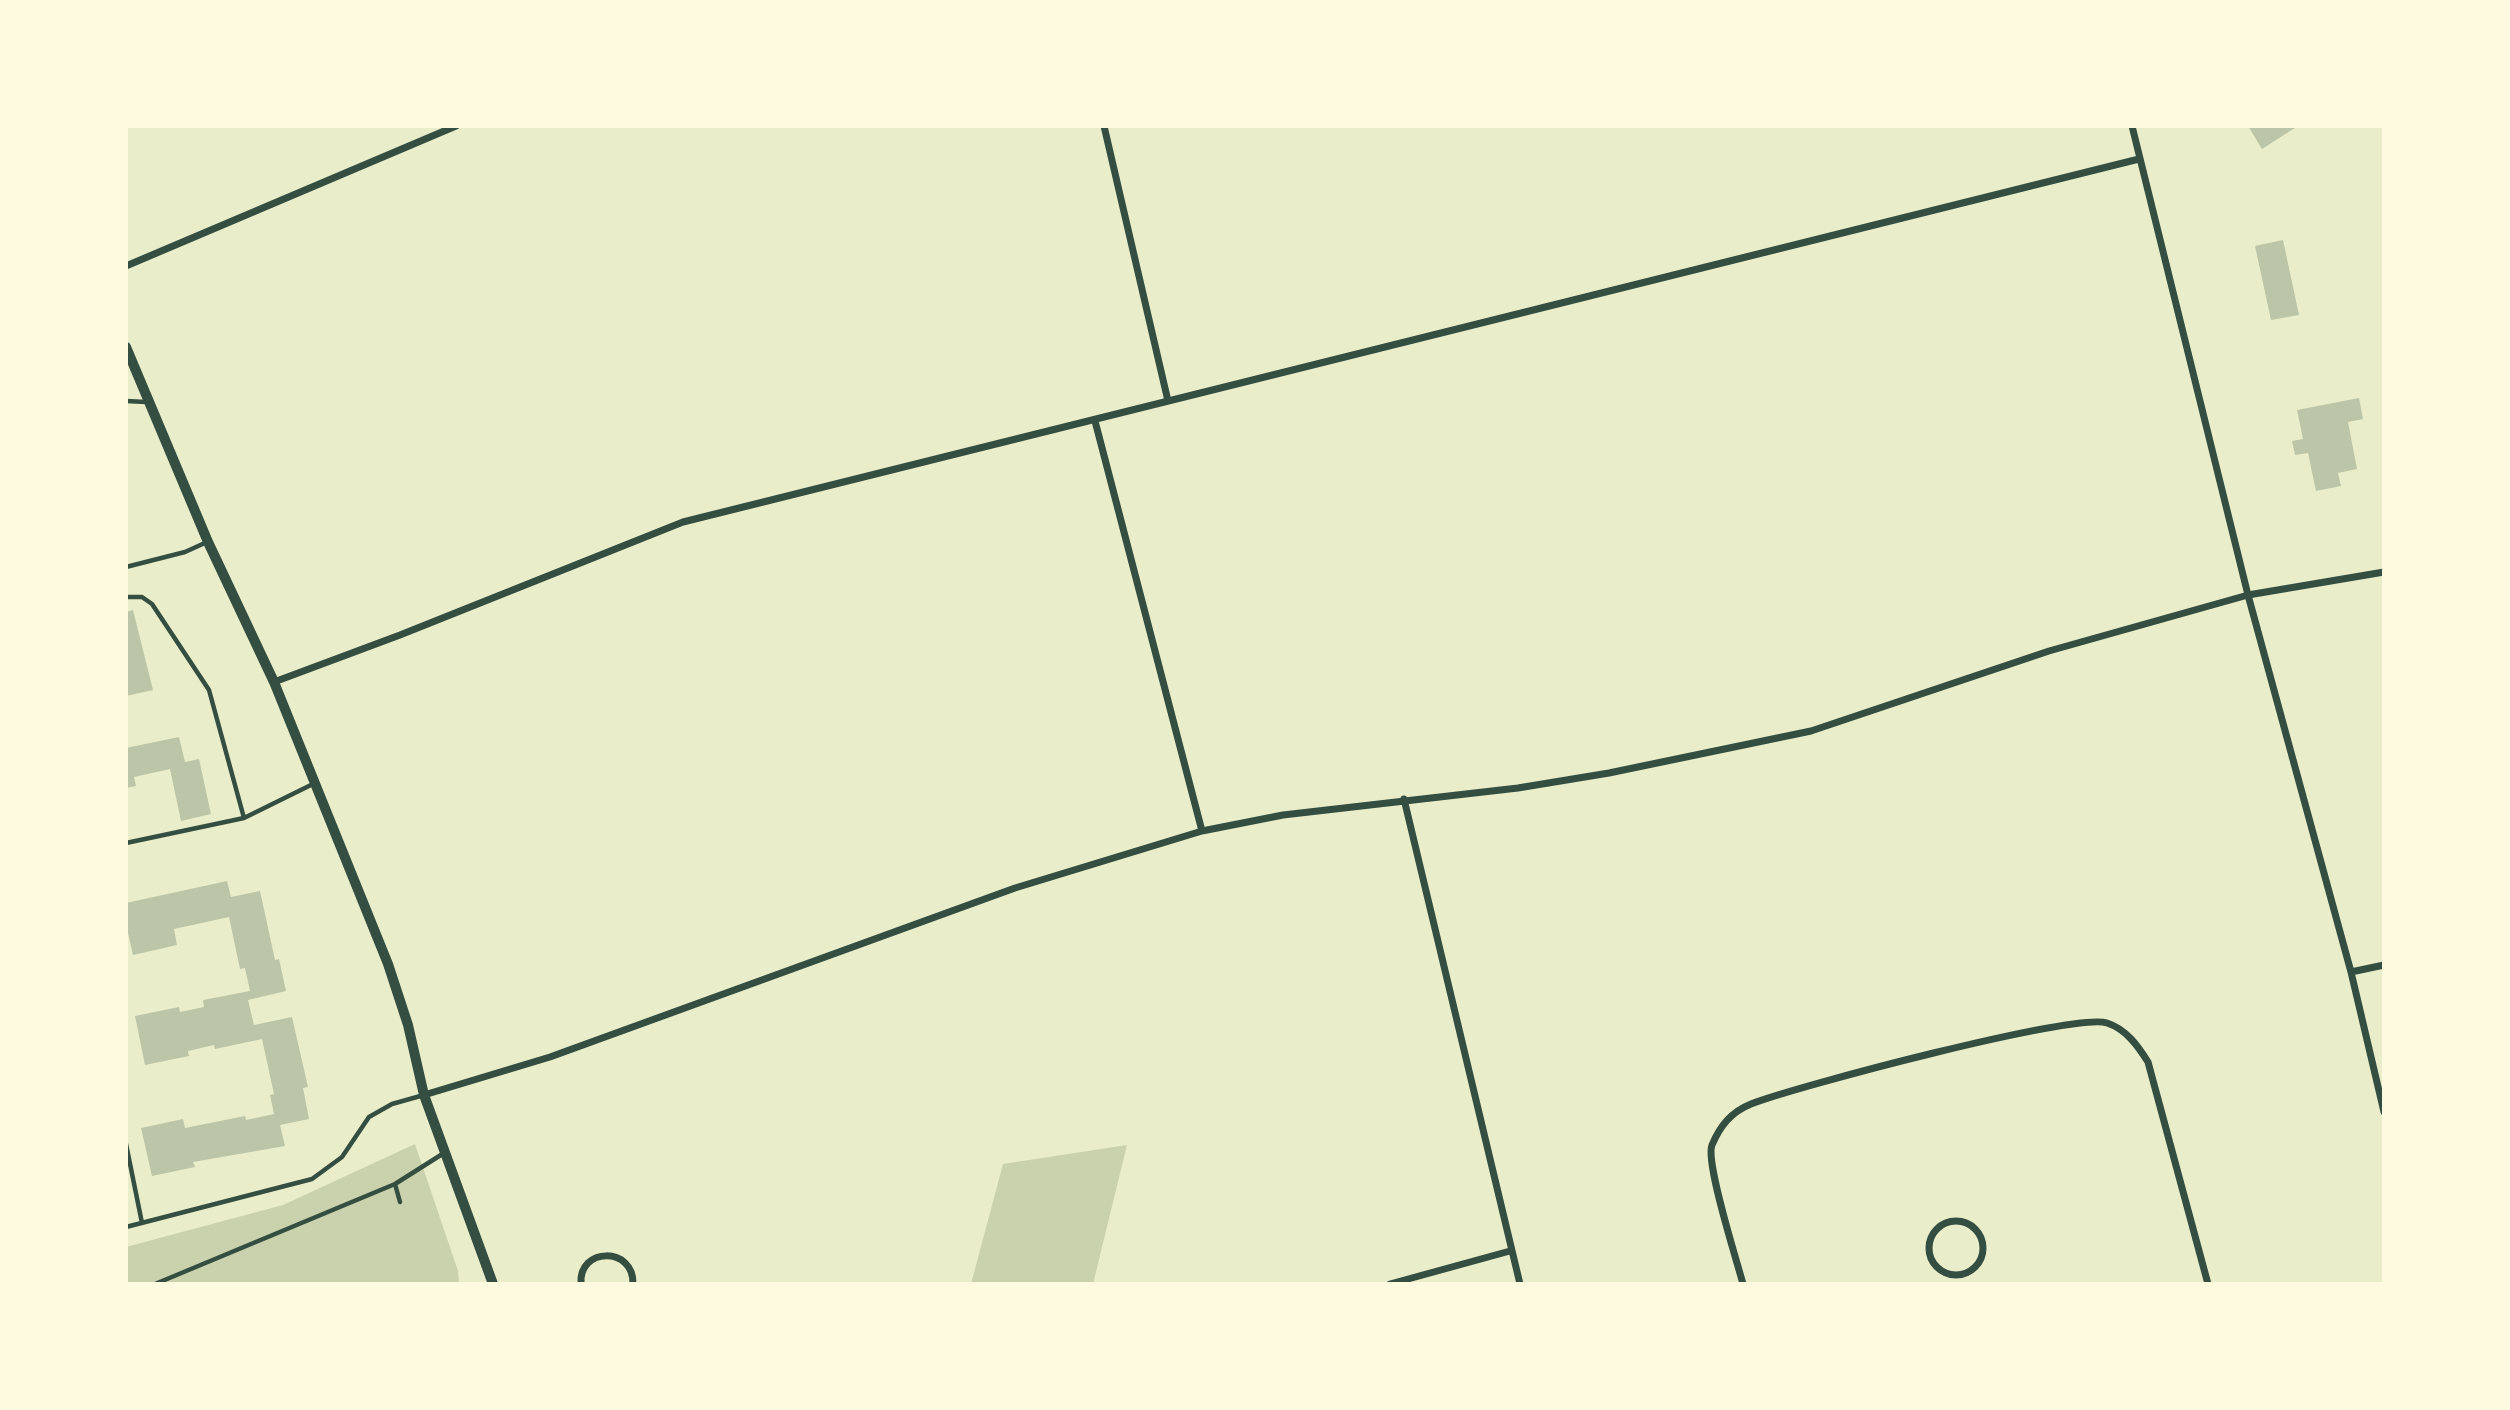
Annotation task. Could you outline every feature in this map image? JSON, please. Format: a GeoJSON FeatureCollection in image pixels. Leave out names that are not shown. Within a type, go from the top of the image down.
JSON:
{"type":"FeatureCollection","features":[{"type":"Feature","properties":{"kind":"street"},"geometry":{"type":"LineString","coordinates":[[126,266],[456,126]]}},
{"type":"Feature","properties":{"kind":"street"},"geometry":{"type":"LineString","coordinates":[[1104,126],[1168,401]]}},
{"type":"Feature","properties":{"kind":"street"},"geometry":{"type":"LineString","coordinates":[[2132,126],[2248,596],[2350,972],[2384,1112]]}},
{"type":"Feature","properties":{"kind":"street"},"geometry":{"type":"LineString","coordinates":[[274,682],[400,635],[683,522],[2139,159]]}},
{"type":"Feature","properties":{"kind":"street"},"geometry":{"type":"LineString","coordinates":[[126,347],[208,542],[274,682],[388,964],[408,1025],[424,1095],[492,1284]]}},
{"type":"Feature","properties":{"kind":"street"},"geometry":{"type":"LineString","coordinates":[[1095,421],[1202,831]]}},
{"type":"Feature","properties":{"kind":"street"},"geometry":{"type":"LineString","coordinates":[[424,1095],[550,1057],[1015,888],[1202,831],[1283,815],[1518,788],[1609,773],[1811,732],[2049,651],[2248,596],[2384,572]]}},
{"type":"Feature","properties":{"kind":"street"},"geometry":{"type":"LineString","coordinates":[[1404,799],[1520,1284]]}},
{"type":"Feature","properties":{"kind":"street"},"geometry":{"type":"LineString","coordinates":[[2350,972],[2384,965]]}},
{"type":"Feature","properties":{"kind":"street"},"geometry":{"type":"LineString","coordinates":[[1743,1284],[1710,1149],[1724,1121],[1749,1105],[1924,1056],[2071,1023],[2106,1022],[2135,1041],[2148,1062],[2208,1284]]}},
{"type":"Feature","properties":{"kind":"street"},"geometry":{"type":"LineString","coordinates":[[1952,1222],[1973,1228],[1983,1248],[1975,1268],[1964,1275],[1943,1272],[1930,1255],[1934,1234],[1942,1226],[1952,1222]]}},
{"type":"Feature","properties":{"kind":"street"},"geometry":{"type":"LineString","coordinates":[[1390,1284],[1510,1251]]}},
{"type":"Feature","properties":{"kind":"street"},"geometry":{"type":"LineString","coordinates":[[581,1284],[583,1268],[590,1260],[603,1255],[624,1260],[631,1269],[633,1284]]}},
{"type":"Feature","properties":{"kind":"street"},"geometry":{"type":"LineString","coordinates":[[1964,1275],[1967,1284]]}},
{"type":"Feature","properties":{"kind":"lane"},"geometry":{"type":"LineString","coordinates":[[126,401],[148,402]]}},
{"type":"Feature","properties":{"kind":"lane"},"geometry":{"type":"LineString","coordinates":[[126,567],[185,552],[208,542]]}},
{"type":"Feature","properties":{"kind":"lane"},"geometry":{"type":"LineString","coordinates":[[126,597],[142,597],[152,604],[209,690],[243,818]]}},
{"type":"Feature","properties":{"kind":"lane"},"geometry":{"type":"LineString","coordinates":[[126,843],[243,818],[313,784]]}},
{"type":"Feature","properties":{"kind":"lane"},"geometry":{"type":"LineString","coordinates":[[126,1227],[312,1179],[342,1157],[369,1117],[393,1104],[424,1095]]}},
{"type":"Feature","properties":{"kind":"lane"},"geometry":{"type":"LineString","coordinates":[[126,1144],[142,1223]]}},
{"type":"Feature","properties":{"kind":"lane"},"geometry":{"type":"LineString","coordinates":[[155,1284],[396,1184],[445,1152]]}},
{"type":"Feature","properties":{"kind":"lane"},"geometry":{"type":"LineString","coordinates":[[396,1184],[400,1202]]}},
{"type":"Feature","properties":{"kind":"green space"},"geometry":{"type":"Polygon","coordinates":[[[415,1144],[458,1271],[459,1284],[126,1284],[126,1247],[283,1205],[415,1144]]]}},
{"type":"Feature","properties":{"kind":"green space"},"geometry":{"type":"Polygon","coordinates":[[[1127,1145],[1093,1284],[971,1284],[1003,1164],[1127,1145]]]}},
{"type":"Feature","properties":{"kind":"building"},"geometry":{"type":"Polygon","coordinates":[[[2248,126],[2298,126],[2262,149],[2248,126]]]}},
{"type":"Feature","properties":{"kind":"building"},"geometry":{"type":"Polygon","coordinates":[[[2283,240],[2299,315],[2271,320],[2255,246],[2283,240]]]}},
{"type":"Feature","properties":{"kind":"building"},"geometry":{"type":"Polygon","coordinates":[[[2359,398],[2363,419],[2348,422],[2357,469],[2338,473],[2341,486],[2316,491],[2308,453],[2295,455],[2292,441],[2303,439],[2297,410],[2359,398]]]}},
{"type":"Feature","properties":{"kind":"building"},"geometry":{"type":"Polygon","coordinates":[[[133,610],[153,690],[126,696],[126,612],[133,610]]]}},
{"type":"Feature","properties":{"kind":"building"},"geometry":{"type":"Polygon","coordinates":[[[179,737],[185,762],[199,759],[211,814],[181,821],[170,769],[134,777],[136,786],[126,788],[126,748],[179,737]]]}},
{"type":"Feature","properties":{"kind":"building"},"geometry":{"type":"Polygon","coordinates":[[[227,881],[231,897],[260,891],[275,960],[279,959],[286,991],[248,1000],[254,1025],[292,1017],[308,1087],[303,1088],[309,1119],[280,1125],[285,1146],[193,1162],[195,1167],[152,1176],[141,1128],[183,1119],[185,1128],[245,1116],[246,1120],[274,1114],[270,1095],[274,1094],[262,1039],[215,1049],[214,1045],[188,1051],[189,1056],[145,1065],[135,1016],[179,1007],[180,1012],[204,1007],[203,1000],[250,991],[245,968],[240,969],[229,917],[174,929],[177,945],[133,955],[126,924],[126,903],[227,881]]]}}]}
